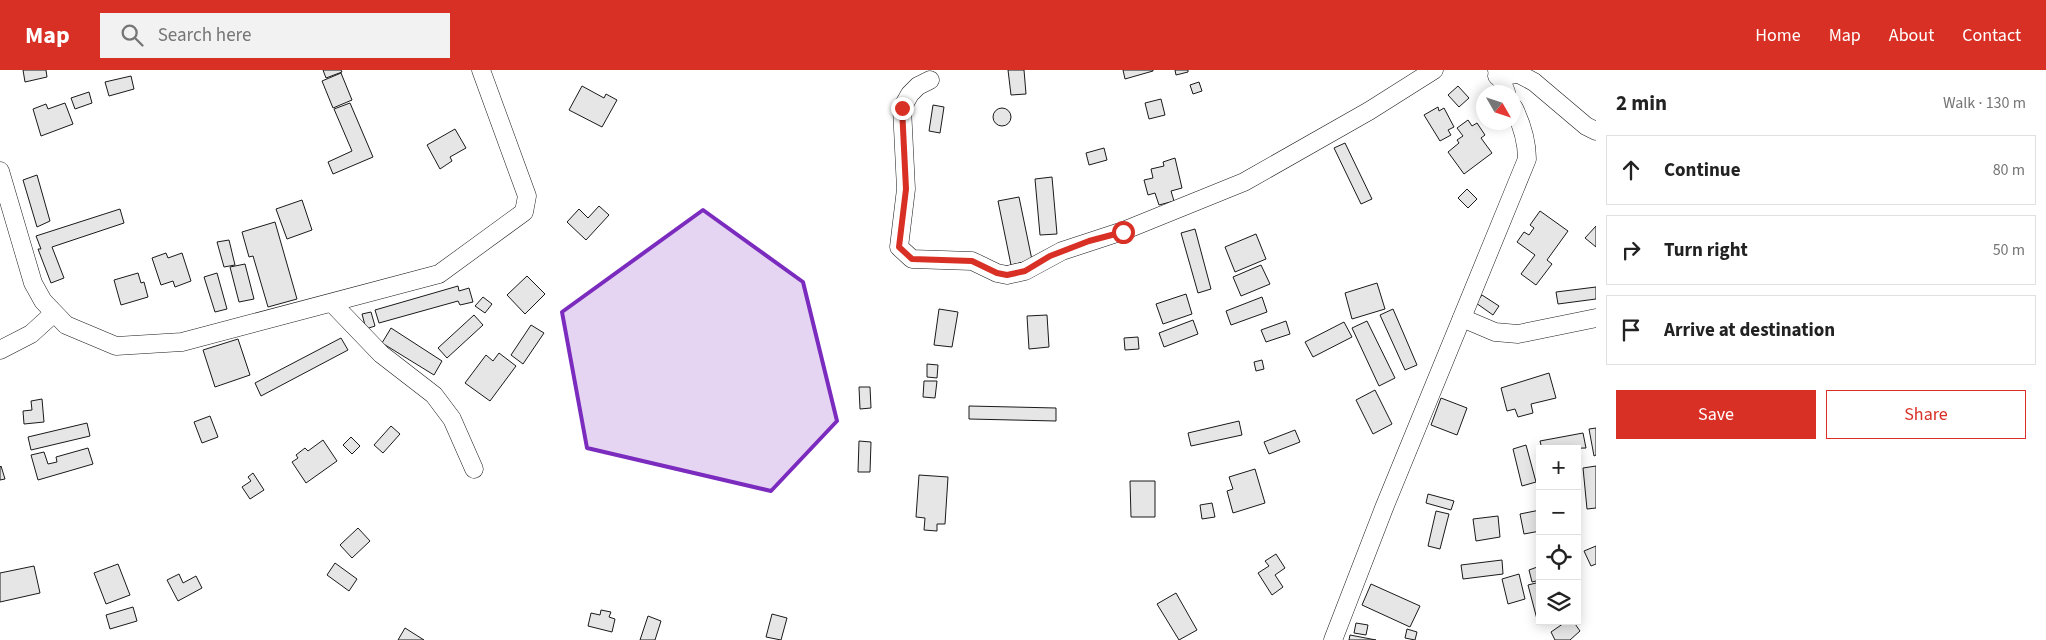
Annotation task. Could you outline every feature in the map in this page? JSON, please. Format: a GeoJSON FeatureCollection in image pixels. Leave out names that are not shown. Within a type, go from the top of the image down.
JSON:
{"type":"FeatureCollection","features":[{"type":"Feature","properties":{"kind":"street"},"geometry":{"type":"LineString","coordinates":[[0,171],[33,283],[52,314],[66,325],[116,346],[182,342],[439,274],[524,212],[527,196],[481,70]]}},
{"type":"Feature","properties":{"kind":"street"},"geometry":{"type":"LineString","coordinates":[[930,80],[918,86],[910,94],[902,108],[906,189],[899,247],[912,259],[972,261],[997,273],[1007,275],[1025,271],[1062,251],[1123,232],[1244,182],[1369,111],[1434,70]]}},
{"type":"Feature","properties":{"kind":"street"},"geometry":{"type":"LineString","coordinates":[[1503,85],[1497,73],[1519,74],[1534,82],[1586,126],[1596,131]]}},
{"type":"Feature","properties":{"kind":"street"},"geometry":{"type":"LineString","coordinates":[[1333,640],[1384,508],[1527,160],[1527,145],[1521,122]]}},
{"type":"Feature","properties":{"kind":"street"},"geometry":{"type":"LineString","coordinates":[[332,302],[381,354],[434,395],[452,419],[474,469]]}},
{"type":"Feature","properties":{"kind":"street"},"geometry":{"type":"LineString","coordinates":[[0,350],[31,334],[52,314]]}},
{"type":"Feature","properties":{"kind":"street"},"geometry":{"type":"LineString","coordinates":[[1462,318],[1495,332],[1518,334],[1596,318]]}},
{"type":"Feature","properties":{"kind":"highlighted area"},"geometry":{"type":"Polygon","coordinates":[[[703,210],[803,282],[837,421],[771,491],[587,448],[562,312],[703,210]]]}},
{"type":"Feature","properties":{"kind":"building"},"geometry":{"type":"Polygon","coordinates":[[[23,70],[46,70],[47,77],[25,82],[23,70]]]}},
{"type":"Feature","properties":{"kind":"building"},"geometry":{"type":"Polygon","coordinates":[[[323,70],[341,70],[342,72],[326,78],[323,70]]]}},
{"type":"Feature","properties":{"kind":"building"},"geometry":{"type":"Polygon","coordinates":[[[1008,70],[1024,70],[1026,94],[1011,95],[1008,70]]]}},
{"type":"Feature","properties":{"kind":"building"},"geometry":{"type":"Polygon","coordinates":[[[1123,70],[1153,70],[1153,71],[1125,79],[1123,70]]]}},
{"type":"Feature","properties":{"kind":"building"},"geometry":{"type":"Polygon","coordinates":[[[1175,70],[1188,70],[1188,72],[1176,75],[1175,70]]]}},
{"type":"Feature","properties":{"kind":"building"},"geometry":{"type":"Polygon","coordinates":[[[341,73],[352,100],[333,108],[322,81],[341,73]]]}},
{"type":"Feature","properties":{"kind":"building"},"geometry":{"type":"Polygon","coordinates":[[[131,76],[134,89],[109,96],[105,82],[131,76]]]}},
{"type":"Feature","properties":{"kind":"building"},"geometry":{"type":"Polygon","coordinates":[[[1199,82],[1202,91],[1193,94],[1190,85],[1199,82]]]}},
{"type":"Feature","properties":{"kind":"building"},"geometry":{"type":"Polygon","coordinates":[[[582,86],[604,98],[606,94],[617,100],[602,127],[569,110],[582,86]]]}},
{"type":"Feature","properties":{"kind":"building"},"geometry":{"type":"Polygon","coordinates":[[[1458,86],[1469,98],[1459,107],[1448,95],[1458,86]]]}},
{"type":"Feature","properties":{"kind":"building"},"geometry":{"type":"Polygon","coordinates":[[[89,92],[92,103],[75,109],[71,98],[89,92]]]}},
{"type":"Feature","properties":{"kind":"building"},"geometry":{"type":"Polygon","coordinates":[[[1161,99],[1165,115],[1149,119],[1145,103],[1161,99]]]}},
{"type":"Feature","properties":{"kind":"building"},"geometry":{"type":"Polygon","coordinates":[[[65,103],[73,124],[41,136],[33,109],[46,104],[48,109],[65,103]]]}},
{"type":"Feature","properties":{"kind":"building"},"geometry":{"type":"Polygon","coordinates":[[[350,103],[373,157],[333,174],[328,162],[352,151],[334,109],[350,103]]]}},
{"type":"Feature","properties":{"kind":"building"},"geometry":{"type":"Polygon","coordinates":[[[933,105],[944,107],[940,133],[929,131],[933,105]]]}},
{"type":"Feature","properties":{"kind":"building"},"geometry":{"type":"Polygon","coordinates":[[[1438,107],[1439,111],[1444,108],[1454,127],[1448,130],[1451,135],[1440,141],[1424,115],[1438,107]]]}},
{"type":"Feature","properties":{"kind":"building"},"geometry":{"type":"Polygon","coordinates":[[[1002,108],[1008,111],[1011,117],[1008,123],[1002,126],[996,123],[993,117],[996,111],[1002,108]]]}},
{"type":"Feature","properties":{"kind":"building"},"geometry":{"type":"Polygon","coordinates":[[[1468,120],[1472,126],[1476,124],[1476,130],[1482,130],[1485,135],[1481,138],[1492,153],[1464,174],[1448,152],[1459,143],[1457,140],[1463,136],[1457,128],[1468,120]]]}},
{"type":"Feature","properties":{"kind":"building"},"geometry":{"type":"Polygon","coordinates":[[[455,129],[466,148],[450,157],[452,161],[440,169],[427,145],[455,129]]]}},
{"type":"Feature","properties":{"kind":"building"},"geometry":{"type":"Polygon","coordinates":[[[1345,143],[1372,199],[1361,204],[1334,148],[1345,143]]]}},
{"type":"Feature","properties":{"kind":"building"},"geometry":{"type":"Polygon","coordinates":[[[1104,148],[1107,160],[1089,165],[1086,153],[1104,148]]]}},
{"type":"Feature","properties":{"kind":"building"},"geometry":{"type":"Polygon","coordinates":[[[1175,158],[1182,188],[1171,191],[1174,201],[1159,205],[1155,193],[1148,195],[1144,180],[1153,178],[1151,169],[1164,166],[1163,162],[1175,158]]]}},
{"type":"Feature","properties":{"kind":"building"},"geometry":{"type":"Polygon","coordinates":[[[37,175],[50,221],[37,227],[23,180],[37,175]]]}},
{"type":"Feature","properties":{"kind":"building"},"geometry":{"type":"Polygon","coordinates":[[[1052,177],[1057,234],[1040,235],[1035,179],[1052,177]]]}},
{"type":"Feature","properties":{"kind":"building"},"geometry":{"type":"Polygon","coordinates":[[[1467,189],[1477,199],[1468,208],[1458,198],[1467,189]]]}},
{"type":"Feature","properties":{"kind":"building"},"geometry":{"type":"Polygon","coordinates":[[[1019,197],[1032,260],[1011,265],[998,201],[1019,197]]]}},
{"type":"Feature","properties":{"kind":"building"},"geometry":{"type":"Polygon","coordinates":[[[302,200],[312,230],[287,239],[276,209],[302,200]]]}},
{"type":"Feature","properties":{"kind":"building"},"geometry":{"type":"Polygon","coordinates":[[[599,206],[609,215],[586,240],[567,222],[579,209],[588,218],[599,206]]]}},
{"type":"Feature","properties":{"kind":"building"},"geometry":{"type":"Polygon","coordinates":[[[120,209],[124,223],[52,247],[64,278],[51,283],[38,249],[41,249],[36,236],[120,209]]]}},
{"type":"Feature","properties":{"kind":"building"},"geometry":{"type":"Polygon","coordinates":[[[1540,211],[1568,231],[1547,260],[1552,264],[1536,285],[1521,274],[1535,255],[1517,242],[1524,232],[1529,235],[1534,228],[1530,225],[1540,211]]]}},
{"type":"Feature","properties":{"kind":"building"},"geometry":{"type":"Polygon","coordinates":[[[275,222],[297,299],[268,307],[253,256],[249,257],[242,232],[275,222]]]}},
{"type":"Feature","properties":{"kind":"building"},"geometry":{"type":"Polygon","coordinates":[[[1596,226],[1596,247],[1585,238],[1596,226]]]}},
{"type":"Feature","properties":{"kind":"building"},"geometry":{"type":"Polygon","coordinates":[[[1195,229],[1211,289],[1198,293],[1181,233],[1195,229]]]}},
{"type":"Feature","properties":{"kind":"building"},"geometry":{"type":"Polygon","coordinates":[[[1256,234],[1266,259],[1235,272],[1225,247],[1256,234]]]}},
{"type":"Feature","properties":{"kind":"building"},"geometry":{"type":"Polygon","coordinates":[[[229,240],[235,265],[224,267],[217,242],[229,240]]]}},
{"type":"Feature","properties":{"kind":"building"},"geometry":{"type":"Polygon","coordinates":[[[166,253],[168,258],[182,253],[191,281],[175,287],[173,281],[161,285],[152,258],[166,253]]]}},
{"type":"Feature","properties":{"kind":"building"},"geometry":{"type":"Polygon","coordinates":[[[245,264],[254,299],[239,302],[230,267],[245,264]]]}},
{"type":"Feature","properties":{"kind":"building"},"geometry":{"type":"Polygon","coordinates":[[[1261,265],[1270,284],[1241,296],[1233,277],[1261,265]]]}},
{"type":"Feature","properties":{"kind":"building"},"geometry":{"type":"Polygon","coordinates":[[[138,273],[141,283],[144,282],[148,297],[121,305],[114,280],[138,273]]]}},
{"type":"Feature","properties":{"kind":"building"},"geometry":{"type":"Polygon","coordinates":[[[217,273],[227,309],[215,312],[204,277],[217,273]]]}},
{"type":"Feature","properties":{"kind":"building"},"geometry":{"type":"Polygon","coordinates":[[[527,276],[545,294],[525,314],[507,295],[527,276]]]}},
{"type":"Feature","properties":{"kind":"building"},"geometry":{"type":"Polygon","coordinates":[[[1377,283],[1385,309],[1352,319],[1345,293],[1377,283]]]}},
{"type":"Feature","properties":{"kind":"building"},"geometry":{"type":"Polygon","coordinates":[[[458,286],[459,291],[469,288],[473,302],[460,305],[458,301],[379,323],[375,310],[458,286]]]}},
{"type":"Feature","properties":{"kind":"building"},"geometry":{"type":"Polygon","coordinates":[[[1596,287],[1596,299],[1558,304],[1556,292],[1596,287]]]}},
{"type":"Feature","properties":{"kind":"building"},"geometry":{"type":"Polygon","coordinates":[[[1186,294],[1192,314],[1163,324],[1156,304],[1186,294]]]}},
{"type":"Feature","properties":{"kind":"building"},"geometry":{"type":"Polygon","coordinates":[[[1482,295],[1499,306],[1493,315],[1476,303],[1482,295]]]}},
{"type":"Feature","properties":{"kind":"building"},"geometry":{"type":"Polygon","coordinates":[[[483,297],[492,304],[485,313],[475,306],[483,297]]]}},
{"type":"Feature","properties":{"kind":"building"},"geometry":{"type":"Polygon","coordinates":[[[1262,297],[1267,312],[1231,325],[1226,311],[1262,297]]]}},
{"type":"Feature","properties":{"kind":"building"},"geometry":{"type":"Polygon","coordinates":[[[939,309],[958,312],[952,347],[934,345],[939,309]]]}},
{"type":"Feature","properties":{"kind":"building"},"geometry":{"type":"Polygon","coordinates":[[[1393,309],[1417,365],[1405,370],[1380,315],[1393,309]]]}},
{"type":"Feature","properties":{"kind":"building"},"geometry":{"type":"Polygon","coordinates":[[[371,312],[375,326],[366,329],[362,314],[371,312]]]}},
{"type":"Feature","properties":{"kind":"building"},"geometry":{"type":"Polygon","coordinates":[[[474,315],[483,325],[447,358],[438,348],[474,315]]]}},
{"type":"Feature","properties":{"kind":"building"},"geometry":{"type":"Polygon","coordinates":[[[1047,315],[1049,347],[1029,349],[1027,316],[1047,315]]]}},
{"type":"Feature","properties":{"kind":"building"},"geometry":{"type":"Polygon","coordinates":[[[1193,320],[1198,334],[1164,347],[1159,333],[1193,320]]]}},
{"type":"Feature","properties":{"kind":"building"},"geometry":{"type":"Polygon","coordinates":[[[1286,321],[1290,334],[1266,342],[1261,330],[1286,321]]]}},
{"type":"Feature","properties":{"kind":"building"},"geometry":{"type":"Polygon","coordinates":[[[1367,321],[1395,378],[1379,386],[1352,328],[1367,321]]]}},
{"type":"Feature","properties":{"kind":"building"},"geometry":{"type":"Polygon","coordinates":[[[1344,322],[1352,337],[1313,357],[1305,342],[1344,322]]]}},
{"type":"Feature","properties":{"kind":"building"},"geometry":{"type":"Polygon","coordinates":[[[531,325],[544,333],[523,364],[511,355],[531,325]]]}},
{"type":"Feature","properties":{"kind":"building"},"geometry":{"type":"Polygon","coordinates":[[[391,328],[442,361],[434,375],[382,343],[391,328]]]}},
{"type":"Feature","properties":{"kind":"building"},"geometry":{"type":"Polygon","coordinates":[[[1138,337],[1139,349],[1125,350],[1124,338],[1138,337]]]}},
{"type":"Feature","properties":{"kind":"building"},"geometry":{"type":"Polygon","coordinates":[[[341,338],[348,350],[261,396],[255,383],[341,338]]]}},
{"type":"Feature","properties":{"kind":"building"},"geometry":{"type":"Polygon","coordinates":[[[238,339],[250,375],[215,387],[203,350],[238,339]]]}},
{"type":"Feature","properties":{"kind":"building"},"geometry":{"type":"Polygon","coordinates":[[[499,353],[516,366],[490,401],[465,383],[486,355],[493,361],[499,353]]]}},
{"type":"Feature","properties":{"kind":"building"},"geometry":{"type":"Polygon","coordinates":[[[1262,360],[1264,369],[1256,371],[1254,362],[1262,360]]]}},
{"type":"Feature","properties":{"kind":"building"},"geometry":{"type":"Polygon","coordinates":[[[927,364],[938,365],[937,378],[927,377],[927,364]]]}},
{"type":"Feature","properties":{"kind":"building"},"geometry":{"type":"Polygon","coordinates":[[[1549,373],[1556,398],[1531,404],[1533,413],[1518,417],[1515,409],[1507,411],[1501,388],[1549,373]]]}},
{"type":"Feature","properties":{"kind":"building"},"geometry":{"type":"Polygon","coordinates":[[[924,381],[937,381],[935,398],[923,397],[924,381]]]}},
{"type":"Feature","properties":{"kind":"building"},"geometry":{"type":"Polygon","coordinates":[[[859,387],[870,387],[871,408],[860,409],[859,387]]]}},
{"type":"Feature","properties":{"kind":"building"},"geometry":{"type":"Polygon","coordinates":[[[1375,390],[1392,424],[1373,434],[1356,400],[1375,390]]]}},
{"type":"Feature","properties":{"kind":"building"},"geometry":{"type":"Polygon","coordinates":[[[1441,398],[1467,408],[1457,435],[1431,425],[1441,398]]]}},
{"type":"Feature","properties":{"kind":"building"},"geometry":{"type":"Polygon","coordinates":[[[42,399],[44,422],[24,424],[23,411],[32,410],[31,401],[42,399]]]}},
{"type":"Feature","properties":{"kind":"building"},"geometry":{"type":"Polygon","coordinates":[[[969,406],[1056,408],[1056,421],[969,419],[969,406]]]}},
{"type":"Feature","properties":{"kind":"building"},"geometry":{"type":"Polygon","coordinates":[[[210,416],[218,437],[202,443],[194,422],[210,416]]]}},
{"type":"Feature","properties":{"kind":"building"},"geometry":{"type":"Polygon","coordinates":[[[1239,421],[1242,435],[1191,446],[1188,433],[1239,421]]]}},
{"type":"Feature","properties":{"kind":"building"},"geometry":{"type":"Polygon","coordinates":[[[87,423],[90,436],[31,450],[28,437],[87,423]]]}},
{"type":"Feature","properties":{"kind":"building"},"geometry":{"type":"Polygon","coordinates":[[[391,426],[400,434],[383,453],[374,445],[391,426]]]}},
{"type":"Feature","properties":{"kind":"building"},"geometry":{"type":"Polygon","coordinates":[[[1596,428],[1596,455],[1594,456],[1589,429],[1596,428]]]}},
{"type":"Feature","properties":{"kind":"building"},"geometry":{"type":"Polygon","coordinates":[[[1295,430],[1300,442],[1269,454],[1264,442],[1295,430]]]}},
{"type":"Feature","properties":{"kind":"building"},"geometry":{"type":"Polygon","coordinates":[[[1583,433],[1586,448],[1581,448],[1581,445],[1541,445],[1540,441],[1583,433]]]}},
{"type":"Feature","properties":{"kind":"building"},"geometry":{"type":"Polygon","coordinates":[[[351,437],[360,446],[352,454],[343,445],[351,437]]]}},
{"type":"Feature","properties":{"kind":"building"},"geometry":{"type":"Polygon","coordinates":[[[323,440],[337,461],[306,483],[292,462],[298,458],[296,455],[305,448],[308,451],[323,440]]]}},
{"type":"Feature","properties":{"kind":"building"},"geometry":{"type":"Polygon","coordinates":[[[859,441],[871,442],[870,472],[858,472],[859,441]]]}},
{"type":"Feature","properties":{"kind":"building"},"geometry":{"type":"Polygon","coordinates":[[[1526,445],[1536,482],[1522,486],[1513,449],[1526,445]]]}},
{"type":"Feature","properties":{"kind":"building"},"geometry":{"type":"Polygon","coordinates":[[[88,448],[93,464],[38,480],[31,455],[44,452],[48,464],[57,462],[56,457],[88,448]]]}},
{"type":"Feature","properties":{"kind":"building"},"geometry":{"type":"Polygon","coordinates":[[[1596,466],[1596,508],[1587,509],[1583,468],[1596,466]]]}},
{"type":"Feature","properties":{"kind":"building"},"geometry":{"type":"Polygon","coordinates":[[[0,467],[5,479],[0,480],[0,467]]]}},
{"type":"Feature","properties":{"kind":"building"},"geometry":{"type":"Polygon","coordinates":[[[1255,469],[1265,503],[1233,513],[1227,491],[1233,489],[1229,477],[1255,469]]]}},
{"type":"Feature","properties":{"kind":"building"},"geometry":{"type":"Polygon","coordinates":[[[253,473],[264,490],[250,499],[242,487],[251,481],[248,477],[253,473]]]}},
{"type":"Feature","properties":{"kind":"building"},"geometry":{"type":"Polygon","coordinates":[[[919,475],[948,477],[945,524],[937,524],[937,531],[924,530],[925,518],[916,517],[919,475]]]}},
{"type":"Feature","properties":{"kind":"building"},"geometry":{"type":"Polygon","coordinates":[[[1130,481],[1155,481],[1155,517],[1131,517],[1130,481]]]}},
{"type":"Feature","properties":{"kind":"building"},"geometry":{"type":"Polygon","coordinates":[[[1428,494],[1454,501],[1451,510],[1426,503],[1428,494]]]}},
{"type":"Feature","properties":{"kind":"building"},"geometry":{"type":"Polygon","coordinates":[[[1212,503],[1215,517],[1202,519],[1200,505],[1212,503]]]}},
{"type":"Feature","properties":{"kind":"building"},"geometry":{"type":"Polygon","coordinates":[[[1436,511],[1449,514],[1440,549],[1428,546],[1436,511]]]}},
{"type":"Feature","properties":{"kind":"building"},"geometry":{"type":"Polygon","coordinates":[[[1536,511],[1536,532],[1524,534],[1520,514],[1536,511]]]}},
{"type":"Feature","properties":{"kind":"building"},"geometry":{"type":"Polygon","coordinates":[[[1498,516],[1500,537],[1476,541],[1473,519],[1498,516]]]}},
{"type":"Feature","properties":{"kind":"building"},"geometry":{"type":"Polygon","coordinates":[[[358,528],[370,541],[352,558],[340,545],[358,528]]]}},
{"type":"Feature","properties":{"kind":"building"},"geometry":{"type":"Polygon","coordinates":[[[1596,546],[1596,564],[1591,566],[1584,551],[1596,546]]]}},
{"type":"Feature","properties":{"kind":"building"},"geometry":{"type":"Polygon","coordinates":[[[1276,554],[1285,568],[1275,575],[1283,587],[1272,595],[1258,573],[1269,566],[1265,561],[1276,554]]]}},
{"type":"Feature","properties":{"kind":"building"},"geometry":{"type":"Polygon","coordinates":[[[1502,560],[1503,574],[1463,579],[1461,565],[1502,560]]]}},
{"type":"Feature","properties":{"kind":"building"},"geometry":{"type":"Polygon","coordinates":[[[335,563],[357,579],[349,591],[327,575],[335,563]]]}},
{"type":"Feature","properties":{"kind":"building"},"geometry":{"type":"Polygon","coordinates":[[[118,564],[130,595],[106,604],[94,573],[118,564]]]}},
{"type":"Feature","properties":{"kind":"building"},"geometry":{"type":"Polygon","coordinates":[[[34,566],[40,593],[0,602],[0,573],[34,566]]]}},
{"type":"Feature","properties":{"kind":"building"},"geometry":{"type":"Polygon","coordinates":[[[1536,567],[1536,581],[1532,582],[1529,570],[1536,567]]]}},
{"type":"Feature","properties":{"kind":"building"},"geometry":{"type":"Polygon","coordinates":[[[179,574],[183,583],[196,576],[202,588],[178,601],[167,580],[179,574]]]}},
{"type":"Feature","properties":{"kind":"building"},"geometry":{"type":"Polygon","coordinates":[[[1519,574],[1525,599],[1508,604],[1502,579],[1519,574]]]}},
{"type":"Feature","properties":{"kind":"building"},"geometry":{"type":"Polygon","coordinates":[[[1536,583],[1536,615],[1528,585],[1536,583]]]}},
{"type":"Feature","properties":{"kind":"building"},"geometry":{"type":"Polygon","coordinates":[[[1371,584],[1420,606],[1410,627],[1362,605],[1371,584]]]}},
{"type":"Feature","properties":{"kind":"building"},"geometry":{"type":"Polygon","coordinates":[[[1176,593],[1197,630],[1179,640],[1157,604],[1176,593]]]}},
{"type":"Feature","properties":{"kind":"building"},"geometry":{"type":"Polygon","coordinates":[[[133,607],[137,621],[110,629],[106,615],[133,607]]]}},
{"type":"Feature","properties":{"kind":"building"},"geometry":{"type":"Polygon","coordinates":[[[601,610],[611,612],[609,617],[615,619],[612,632],[588,626],[591,613],[600,615],[601,610]]]}},
{"type":"Feature","properties":{"kind":"building"},"geometry":{"type":"Polygon","coordinates":[[[772,614],[787,618],[781,640],[766,637],[772,614]]]}},
{"type":"Feature","properties":{"kind":"building"},"geometry":{"type":"Polygon","coordinates":[[[648,616],[661,621],[655,640],[640,640],[648,616]]]}},
{"type":"Feature","properties":{"kind":"building"},"geometry":{"type":"Polygon","coordinates":[[[1356,623],[1368,625],[1366,635],[1354,633],[1356,623]]]}},
{"type":"Feature","properties":{"kind":"building"},"geometry":{"type":"Polygon","coordinates":[[[1561,625],[1576,625],[1580,631],[1570,640],[1555,640],[1551,632],[1561,625]]]}},
{"type":"Feature","properties":{"kind":"building"},"geometry":{"type":"Polygon","coordinates":[[[405,628],[424,640],[398,640],[405,628]]]}},
{"type":"Feature","properties":{"kind":"building"},"geometry":{"type":"Polygon","coordinates":[[[1407,629],[1417,632],[1415,640],[1405,638],[1407,629]]]}},
{"type":"Feature","properties":{"kind":"building"},"geometry":{"type":"Polygon","coordinates":[[[1350,635],[1376,640],[1349,640],[1350,635]]]}},
{"type":"Feature","properties":{"kind":"route"},"geometry":{"type":"LineString","coordinates":[[902,108],[906,189],[899,247],[905,255],[912,259],[972,261],[997,273],[1007,275],[1025,271],[1062,251],[1089,241],[1123,232]]}}]}
